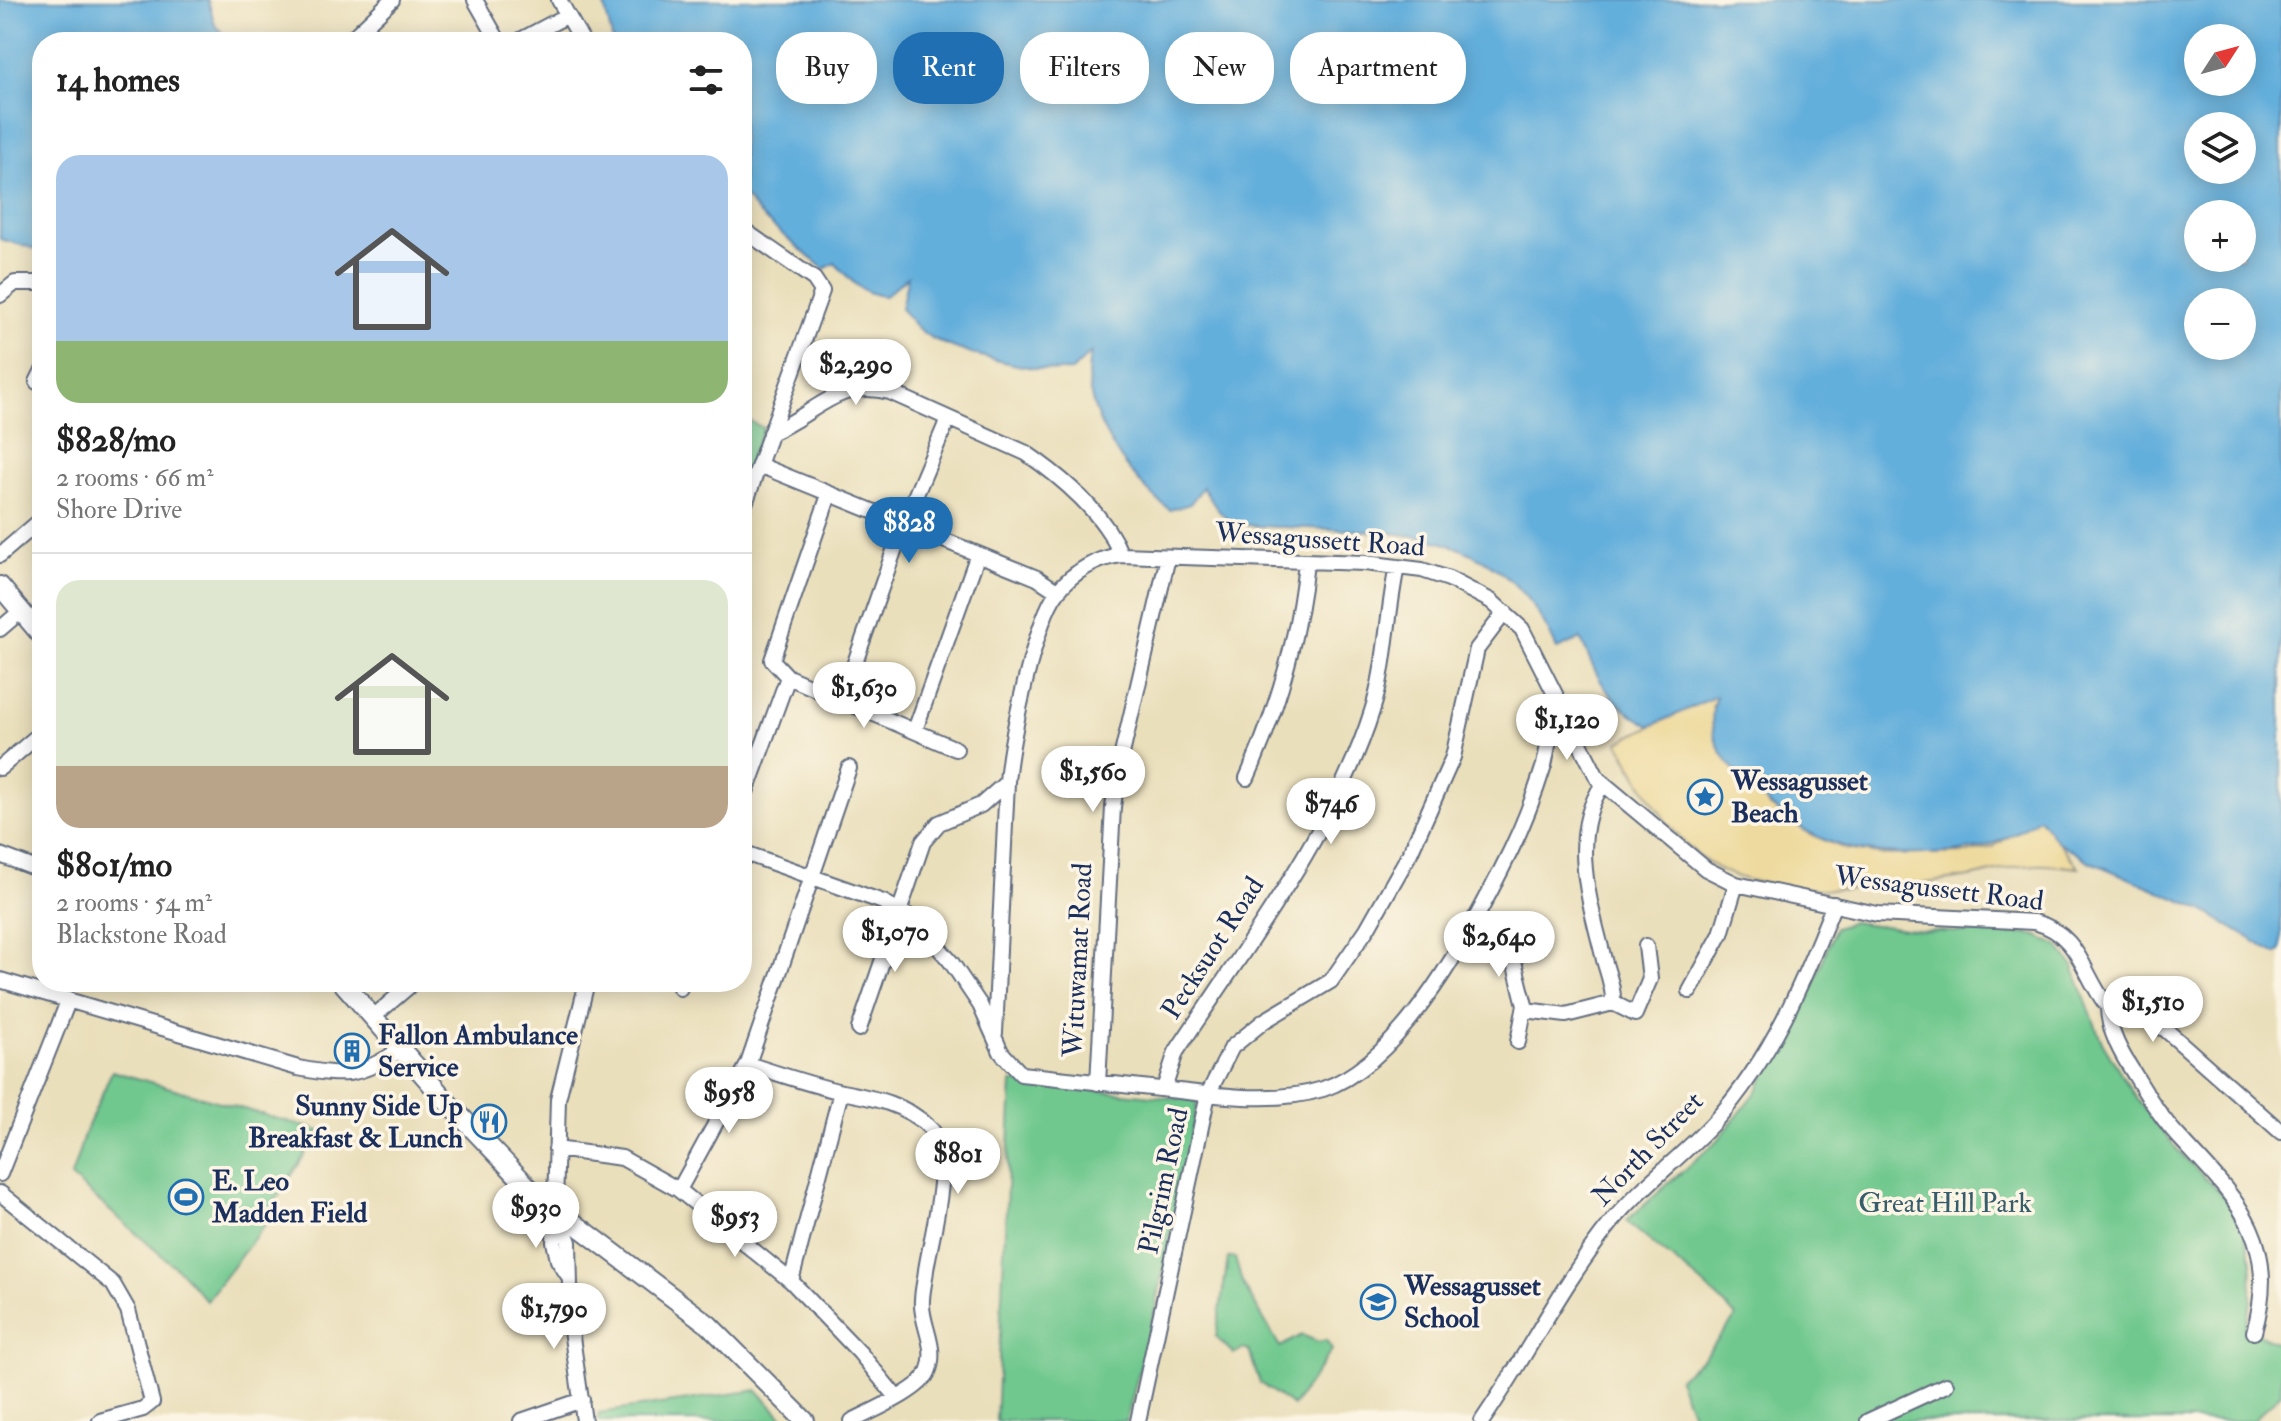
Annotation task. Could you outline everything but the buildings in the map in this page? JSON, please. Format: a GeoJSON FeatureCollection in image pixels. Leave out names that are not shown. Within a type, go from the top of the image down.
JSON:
{"type":"FeatureCollection","features":[{"type":"Feature","properties":{"kind":"main road"},"geometry":{"type":"LineString","coordinates":[[0,586],[32,624]]}},
{"type":"Feature","properties":{"kind":"main road"},"geometry":{"type":"LineString","coordinates":[[350,992],[400,1050],[533,1192],[709,1325],[805,1421]]}},
{"type":"Feature","properties":{"kind":"street"},"geometry":{"type":"LineString","coordinates":[[358,32],[392,0]]}},
{"type":"Feature","properties":{"kind":"street"},"geometry":{"type":"LineString","coordinates":[[475,0],[493,32]]}},
{"type":"Feature","properties":{"kind":"street"},"geometry":{"type":"LineString","coordinates":[[559,0],[577,32]]}},
{"type":"Feature","properties":{"kind":"street"},"geometry":{"type":"LineString","coordinates":[[536,32],[568,15]]}},
{"type":"Feature","properties":{"kind":"street"},"geometry":{"type":"LineString","coordinates":[[752,236],[821,287],[819,300],[752,484]]}},
{"type":"Feature","properties":{"kind":"street"},"geometry":{"type":"LineString","coordinates":[[0,295],[15,283],[32,283]]}},
{"type":"Feature","properties":{"kind":"street"},"geometry":{"type":"LineString","coordinates":[[770,433],[833,396],[860,387],[890,392],[1026,453],[1109,530],[1121,555]]}},
{"type":"Feature","properties":{"kind":"street"},"geometry":{"type":"LineString","coordinates":[[842,700],[903,525],[948,419]]}},
{"type":"Feature","properties":{"kind":"street"},"geometry":{"type":"LineString","coordinates":[[759,465],[978,554],[1057,591],[1033,657],[1009,752],[995,1033]]}},
{"type":"Feature","properties":{"kind":"street"},"geometry":{"type":"LineString","coordinates":[[829,495],[771,653],[775,666],[788,677],[956,749]]}},
{"type":"Feature","properties":{"kind":"street"},"geometry":{"type":"LineString","coordinates":[[0,555],[32,528]]}},
{"type":"Feature","properties":{"kind":"street"},"geometry":{"type":"LineString","coordinates":[[915,730],[978,554]]}},
{"type":"Feature","properties":{"kind":"street","name":"Wessagussett Road"},"geometry":{"type":"LineString","coordinates":[[1057,591],[1094,562],[1121,555],[1397,567],[1449,579],[1505,612],[1528,637],[1588,762],[1603,784],[1694,862],[1736,884],[1877,914],[2034,922],[2055,930],[2074,946],[2108,1007]]}},
{"type":"Feature","properties":{"kind":"street","name":"Wituwamat Road"},"geometry":{"type":"LineString","coordinates":[[1098,1083],[1113,807],[1118,771],[1168,557]]}},
{"type":"Feature","properties":{"kind":"street"},"geometry":{"type":"LineString","coordinates":[[1247,778],[1276,709],[1291,661],[1306,563]]}},
{"type":"Feature","properties":{"kind":"street","name":"Pecksuot Road"},"geometry":{"type":"LineString","coordinates":[[1164,1089],[1176,1052],[1310,846],[1355,756],[1373,708],[1397,567]]}},
{"type":"Feature","properties":{"kind":"street"},"geometry":{"type":"LineString","coordinates":[[0,629],[21,611]]}},
{"type":"Feature","properties":{"kind":"street"},"geometry":{"type":"LineString","coordinates":[[752,856],[898,908],[934,939],[995,1033],[1001,1052],[1021,1074],[1208,1094],[1232,1047],[1264,1021],[1331,981],[1367,929],[1410,853],[1453,757],[1477,649],[1505,612]]}},
{"type":"Feature","properties":{"kind":"street"},"geometry":{"type":"LineString","coordinates":[[752,776],[788,677]]}},
{"type":"Feature","properties":{"kind":"street","name":"Pilgrim Road"},"geometry":{"type":"LineString","coordinates":[[1138,1421],[1208,1094],[1269,1097],[1306,1093],[1362,1070],[1415,1016],[1475,918],[1523,824],[1544,763],[1552,725],[1562,708]]}},
{"type":"Feature","properties":{"kind":"street"},"geometry":{"type":"LineString","coordinates":[[0,768],[32,741]]}},
{"type":"Feature","properties":{"kind":"street"},"geometry":{"type":"LineString","coordinates":[[679,1190],[748,1064],[849,768]]}},
{"type":"Feature","properties":{"kind":"street"},"geometry":{"type":"LineString","coordinates":[[859,1029],[918,851],[929,833],[949,818],[981,805],[1007,782]]}},
{"type":"Feature","properties":{"kind":"street"},"geometry":{"type":"LineString","coordinates":[[1603,784],[1595,797],[1586,832],[1584,865],[1613,1003]]}},
{"type":"Feature","properties":{"kind":"street"},"geometry":{"type":"LineString","coordinates":[[981,805],[1004,821]]}},
{"type":"Feature","properties":{"kind":"street"},"geometry":{"type":"LineString","coordinates":[[0,855],[32,867]]}},
{"type":"Feature","properties":{"kind":"street"},"geometry":{"type":"LineString","coordinates":[[1690,991],[1721,934],[1736,884]]}},
{"type":"Feature","properties":{"kind":"street","name":"North Street"},"geometry":{"type":"LineString","coordinates":[[1482,1421],[1595,1244],[1639,1192],[1704,1132],[1743,1087],[1785,1021],[1834,904]]}},
{"type":"Feature","properties":{"kind":"street"},"geometry":{"type":"LineString","coordinates":[[1475,918],[1507,941],[1525,1010],[1518,1042]]}},
{"type":"Feature","properties":{"kind":"street"},"geometry":{"type":"LineString","coordinates":[[1525,1010],[1566,1015],[1613,1003],[1635,1014],[1650,979],[1646,946]]}},
{"type":"Feature","properties":{"kind":"street"},"geometry":{"type":"LineString","coordinates":[[0,980],[32,989]]}},
{"type":"Feature","properties":{"kind":"street"},"geometry":{"type":"LineString","coordinates":[[44,992],[298,1068],[340,1076],[362,1072],[400,1050]]}},
{"type":"Feature","properties":{"kind":"street"},"geometry":{"type":"LineString","coordinates":[[372,1018],[402,992]]}},
{"type":"Feature","properties":{"kind":"street"},"geometry":{"type":"LineString","coordinates":[[568,1275],[555,1250],[558,1099],[585,992]]}},
{"type":"Feature","properties":{"kind":"street"},"geometry":{"type":"LineString","coordinates":[[0,1174],[69,999]]}},
{"type":"Feature","properties":{"kind":"street"},"geometry":{"type":"LineString","coordinates":[[2108,1007],[2153,1022],[2166,1030],[2281,1132]]}},
{"type":"Feature","properties":{"kind":"street"},"geometry":{"type":"LineString","coordinates":[[2108,1007],[2118,1044],[2157,1110],[2237,1197],[2263,1241],[2267,1276],[2262,1314],[2254,1332]]}},
{"type":"Feature","properties":{"kind":"street"},"geometry":{"type":"LineString","coordinates":[[748,1064],[841,1092],[867,1095],[920,1119],[940,1141],[943,1153],[922,1306],[931,1341],[928,1372],[917,1385],[852,1421]]}},
{"type":"Feature","properties":{"kind":"street"},"geometry":{"type":"LineString","coordinates":[[791,1281],[841,1092]]}},
{"type":"Feature","properties":{"kind":"street"},"geometry":{"type":"LineString","coordinates":[[556,1149],[622,1158],[679,1190],[791,1281],[860,1353],[896,1397]]}},
{"type":"Feature","properties":{"kind":"street"},"geometry":{"type":"LineString","coordinates":[[0,1193],[113,1284],[125,1301],[152,1402],[143,1409],[100,1421]]}},
{"type":"Feature","properties":{"kind":"street"},"geometry":{"type":"LineString","coordinates":[[557,1211],[569,1242],[572,1343],[584,1421]]}},
{"type":"Feature","properties":{"kind":"street"},"geometry":{"type":"LineString","coordinates":[[571,1259],[586,1246],[605,1246]]}},
{"type":"Feature","properties":{"kind":"street"},"geometry":{"type":"LineString","coordinates":[[1868,1421],[1946,1385]]}},
{"type":"Feature","properties":{"kind":"street"},"geometry":{"type":"LineString","coordinates":[[521,1421],[582,1400]]}},
{"type":"Feature","properties":{"kind":"green space"},"geometry":{"type":"Polygon","coordinates":[[[752,422],[763,428],[752,457],[752,422]]]}},
{"type":"Feature","properties":{"kind":"green space","name":"Great Hill Park"},"geometry":{"type":"Polygon","coordinates":[[[1852,922],[1922,931],[2025,934],[2038,936],[2059,947],[2073,966],[2101,1040],[2137,1100],[2181,1154],[2228,1200],[2240,1220],[2252,1260],[2251,1301],[2245,1327],[2281,1345],[2281,1393],[2253,1421],[1732,1421],[1728,1415],[1693,1416],[1678,1379],[1704,1357],[1736,1317],[1697,1279],[1626,1221],[1718,1140],[1757,1091],[1807,1002],[1835,928],[1852,922]]]}},
{"type":"Feature","properties":{"kind":"green space","name":"E. Leo Madden Field"},"geometry":{"type":"Polygon","coordinates":[[[112,1071],[320,1131],[265,1217],[266,1223],[206,1301],[182,1273],[71,1177],[84,1135],[112,1071]]]}},
{"type":"Feature","properties":{"kind":"green space"},"geometry":{"type":"Polygon","coordinates":[[[1012,1082],[1193,1100],[1197,1104],[1156,1306],[1126,1421],[996,1421],[1012,1082]]]}},
{"type":"Feature","properties":{"kind":"green space"},"geometry":{"type":"Polygon","coordinates":[[[1228,1258],[1235,1258],[1242,1282],[1280,1347],[1302,1335],[1319,1342],[1326,1340],[1332,1350],[1293,1406],[1260,1383],[1249,1351],[1243,1349],[1234,1354],[1216,1337],[1228,1258]]]}},
{"type":"Feature","properties":{"kind":"green space"},"geometry":{"type":"Polygon","coordinates":[[[757,1390],[786,1421],[599,1421],[598,1413],[757,1390]]]}},
{"type":"Feature","properties":{"kind":"sand","name":"Wessagusset Beach"},"geometry":{"type":"Polygon","coordinates":[[[1717,695],[1712,706],[1769,806],[1810,834],[1845,849],[1884,855],[1968,853],[1993,847],[2039,817],[2079,868],[2027,865],[1964,878],[1864,889],[1789,887],[1754,882],[1723,871],[1698,855],[1674,830],[1653,802],[1618,742],[1717,695]]]}},
{"type":"Feature","properties":{"kind":"water"},"geometry":{"type":"Polygon","coordinates":[[[0,0],[208,0],[215,25],[222,32],[32,32],[32,248],[0,239],[0,0]]]}},
{"type":"Feature","properties":{"kind":"water"},"geometry":{"type":"Polygon","coordinates":[[[603,0],[2281,0],[2281,950],[2276,954],[2201,909],[2089,861],[2057,841],[2039,818],[1998,842],[1943,853],[1871,852],[1848,848],[1806,831],[1766,802],[1721,753],[1712,721],[1716,696],[1651,726],[1637,718],[1615,700],[1599,679],[1581,639],[1557,649],[1534,608],[1507,578],[1477,557],[1443,543],[1407,535],[1244,524],[1230,520],[1221,513],[1203,487],[1190,504],[1170,510],[1122,460],[1098,417],[1088,373],[1091,352],[1072,371],[1057,371],[1000,361],[962,350],[923,332],[901,308],[908,276],[885,296],[863,289],[835,263],[824,269],[752,205],[752,32],[611,32],[603,0]]]}},
{"type":"Feature","properties":{"kind":"place","name":"Wessagusset Beach"},"geometry":{"type":"Point","coordinates":[1705,797]}},
{"type":"Feature","properties":{"kind":"place","name":"Fallon Ambulance Service"},"geometry":{"type":"Point","coordinates":[352,1051]}},
{"type":"Feature","properties":{"kind":"place","name":"Sunny Side Up Breakfast & Lunch"},"geometry":{"type":"Point","coordinates":[489,1122]}},
{"type":"Feature","properties":{"kind":"place","name":"E. Leo Madden Field"},"geometry":{"type":"Point","coordinates":[186,1197]}},
{"type":"Feature","properties":{"kind":"place","name":"Wessagusset School"},"geometry":{"type":"Point","coordinates":[1378,1302]}}]}
